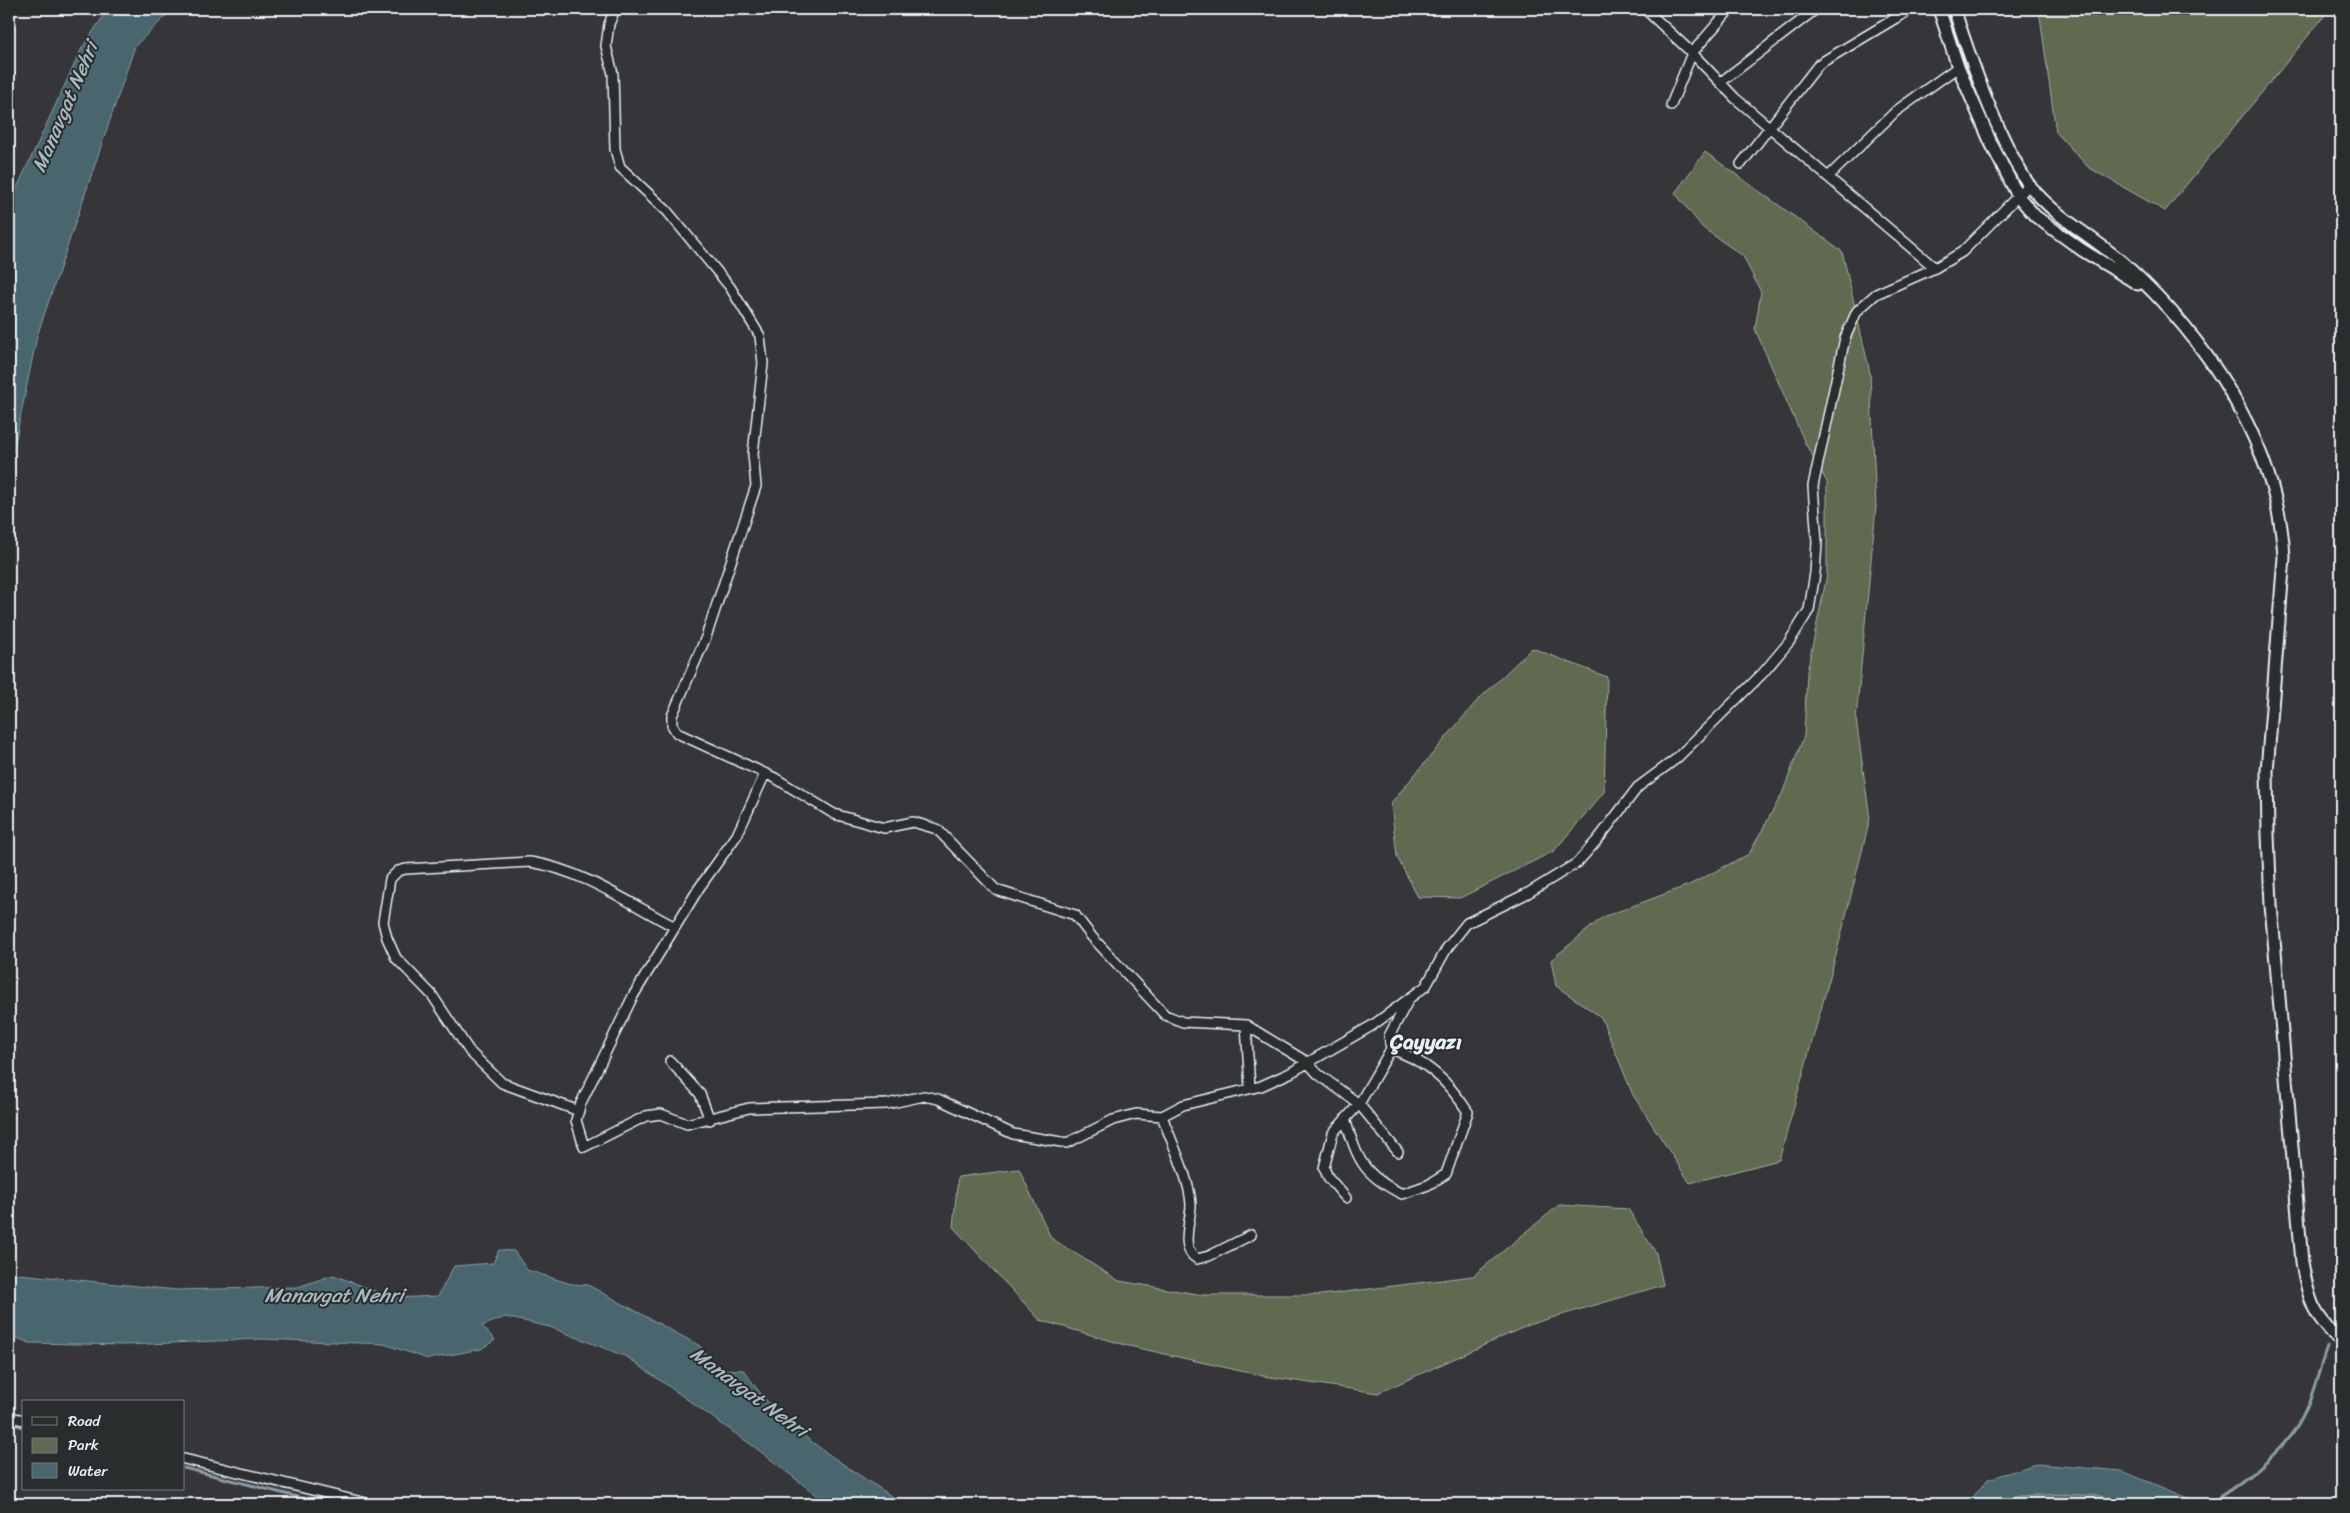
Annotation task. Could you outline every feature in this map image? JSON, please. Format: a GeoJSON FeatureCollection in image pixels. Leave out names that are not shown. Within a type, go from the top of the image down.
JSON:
{"type":"FeatureCollection","features":[{"type":"Feature","properties":{"kind":"street"},"geometry":{"type":"LineString","coordinates":[[615,9],[609,24],[606,46],[612,74],[615,149],[620,167],[667,211],[730,287],[760,336],[763,363],[753,454],[756,486],[706,636],[672,716],[672,726],[677,733],[765,774],[834,814],[884,828],[913,822],[937,829],[996,890],[1075,915],[1092,937],[1165,1015],[1183,1022],[1246,1025],[1307,1062],[1318,1074],[1359,1104],[1398,1152]]}},
{"type":"Feature","properties":{"kind":"street"},"geometry":{"type":"LineString","coordinates":[[1645,9],[1692,53],[1735,98],[1935,268]]}},
{"type":"Feature","properties":{"kind":"street"},"geometry":{"type":"LineString","coordinates":[[1671,105],[1692,53],[1730,9]]}},
{"type":"Feature","properties":{"kind":"street"},"geometry":{"type":"LineString","coordinates":[[1721,82],[1816,9]]}},
{"type":"Feature","properties":{"kind":"street"},"geometry":{"type":"LineString","coordinates":[[1742,164],[1820,64],[1912,9]]}},
{"type":"Feature","properties":{"kind":"street"},"geometry":{"type":"LineString","coordinates":[[1940,9],[1958,67],[1991,143],[2018,196],[2036,216],[2082,250],[2150,291]]}},
{"type":"Feature","properties":{"kind":"street"},"geometry":{"type":"LineString","coordinates":[[1954,9],[1982,90],[2000,132],[2029,185],[2049,207],[2123,263],[2190,332],[2212,361],[2229,391],[2258,451],[2271,488],[2283,540],[2282,593],[2267,771],[2271,905],[2304,1271],[2311,1305],[2320,1320],[2341,1342]]}},
{"type":"Feature","properties":{"kind":"street"},"geometry":{"type":"LineString","coordinates":[[1828,177],[1896,111],[1958,67]]}},
{"type":"Feature","properties":{"kind":"street"},"geometry":{"type":"LineString","coordinates":[[765,774],[737,835],[699,888],[633,996],[576,1120],[584,1147],[646,1116],[661,1114],[687,1124],[710,1120],[749,1108],[887,1104],[924,1096],[938,1099],[1013,1134],[1067,1143],[1113,1120],[1136,1114],[1162,1116],[1184,1105],[1250,1088],[1290,1074],[1307,1062],[1373,1025],[1426,986],[1447,948],[1467,923],[1528,893],[1577,863],[1599,838],[1638,787],[1676,759],[1763,673],[1790,642],[1809,610],[1815,573],[1817,542],[1813,486],[1845,338],[1858,311],[1876,294],[1935,268],[1962,252],[2029,185]]}},
{"type":"Feature","properties":{"kind":"street"},"geometry":{"type":"LineString","coordinates":[[579,1111],[502,1083],[470,1052],[432,995],[396,958],[387,938],[383,922],[390,879],[398,871],[406,868],[530,862],[550,865],[596,885],[675,927]]}},
{"type":"Feature","properties":{"kind":"street"},"geometry":{"type":"LineString","coordinates":[[1346,1198],[1328,1177],[1324,1168],[1333,1133],[1359,1104],[1391,1049],[1389,1036],[1410,997]]}},
{"type":"Feature","properties":{"kind":"street"},"geometry":{"type":"LineString","coordinates":[[1246,1025],[1250,1088]]}},
{"type":"Feature","properties":{"kind":"street"},"geometry":{"type":"LineString","coordinates":[[1345,1119],[1354,1148],[1366,1171],[1388,1187],[1402,1194],[1428,1185],[1446,1174],[1468,1112],[1452,1087],[1441,1076],[1391,1049]]}},
{"type":"Feature","properties":{"kind":"street"},"geometry":{"type":"LineString","coordinates":[[670,1061],[700,1094],[710,1120]]}},
{"type":"Feature","properties":{"kind":"street"},"geometry":{"type":"LineString","coordinates":[[1162,1116],[1180,1162],[1191,1204],[1187,1234],[1188,1249],[1192,1257],[1197,1259],[1209,1256],[1251,1235]]}},
{"type":"Feature","properties":{"kind":"street"},"geometry":{"type":"LineString","coordinates":[[9,1417],[22,1420]]}},
{"type":"Feature","properties":{"kind":"street"},"geometry":{"type":"LineString","coordinates":[[185,1459],[370,1504]]}},
{"type":"Feature","properties":{"kind":"green space"},"geometry":{"type":"Polygon","coordinates":[[[2039,9],[2330,9],[2165,211],[2088,167],[2056,132],[2039,9]]]}},
{"type":"Feature","properties":{"kind":"green space"},"geometry":{"type":"Polygon","coordinates":[[[1705,152],[1842,251],[1870,373],[1876,507],[1856,719],[1870,819],[1836,955],[1779,1160],[1690,1183],[1633,1095],[1601,1017],[1556,986],[1551,960],[1603,917],[1689,885],[1749,854],[1782,794],[1804,736],[1807,672],[1827,575],[1827,482],[1805,443],[1755,329],[1761,292],[1743,256],[1703,228],[1675,193],[1705,152]]]}},
{"type":"Feature","properties":{"kind":"green space"},"geometry":{"type":"Polygon","coordinates":[[[1532,648],[1607,677],[1604,792],[1554,851],[1460,898],[1418,897],[1397,857],[1391,803],[1476,702],[1532,648]]]}},
{"type":"Feature","properties":{"kind":"green space"},"geometry":{"type":"Polygon","coordinates":[[[1019,1169],[1051,1238],[1119,1281],[1203,1295],[1321,1295],[1473,1276],[1559,1205],[1628,1209],[1656,1253],[1663,1285],[1531,1324],[1378,1393],[1263,1376],[1129,1346],[1040,1320],[953,1227],[958,1177],[1019,1169]]]}},
{"type":"Feature","properties":{"kind":"green space"},"geometry":{"type":"Polygon","coordinates":[[[2063,1494],[2101,1496],[2119,1504],[2010,1504],[2017,1496],[2063,1494]]]}},
{"type":"Feature","properties":{"kind":"water","name":"Manavgat Nehri"},"geometry":{"type":"Polygon","coordinates":[[[108,9],[173,9],[135,46],[37,336],[9,472],[9,217],[15,192],[82,48],[108,9]]]}},
{"type":"Feature","properties":{"kind":"water","name":"Manavgat Nehri"},"geometry":{"type":"Polygon","coordinates":[[[499,1250],[514,1251],[527,1270],[571,1284],[588,1285],[700,1346],[715,1369],[744,1370],[767,1401],[796,1429],[813,1443],[903,1504],[828,1504],[756,1448],[627,1357],[550,1327],[505,1317],[482,1326],[495,1340],[481,1349],[428,1359],[384,1344],[261,1339],[126,1345],[30,1343],[9,1335],[9,1273],[176,1290],[298,1287],[333,1275],[394,1298],[438,1296],[454,1266],[493,1263],[499,1250]]]}},
{"type":"Feature","properties":{"kind":"water"},"geometry":{"type":"Polygon","coordinates":[[[2036,1464],[2122,1471],[2185,1497],[2214,1504],[2119,1504],[2101,1496],[2063,1494],[2017,1496],[2010,1504],[1967,1504],[1988,1479],[2036,1464]]]}},
{"type":"Feature","properties":{"kind":"waterway"},"geometry":{"type":"LineString","coordinates":[[2336,1314],[2341,1296]]}},
{"type":"Feature","properties":{"kind":"waterway"},"geometry":{"type":"LineString","coordinates":[[2208,1504],[2260,1467],[2284,1444],[2301,1419],[2309,1402],[2327,1347]]}},
{"type":"Feature","properties":{"kind":"waterway"},"geometry":{"type":"LineString","coordinates":[[9,1423],[22,1426]]}},
{"type":"Feature","properties":{"kind":"waterway"},"geometry":{"type":"LineString","coordinates":[[185,1468],[325,1504]]}},
{"type":"Feature","properties":{"kind":"district","name":"Çayyazı"},"geometry":{"type":"Point","coordinates":[1426,1042]}}]}
